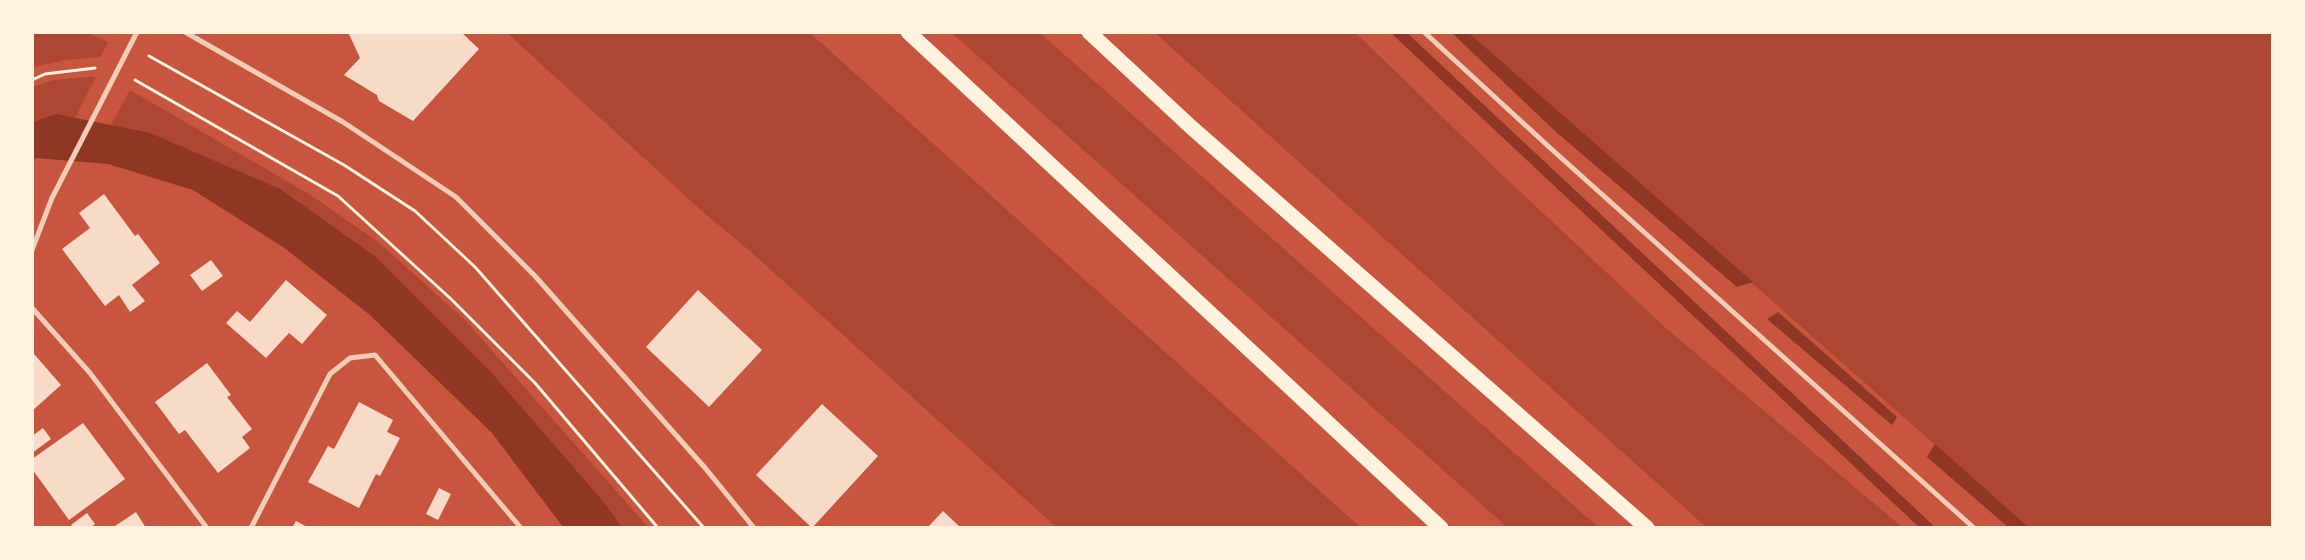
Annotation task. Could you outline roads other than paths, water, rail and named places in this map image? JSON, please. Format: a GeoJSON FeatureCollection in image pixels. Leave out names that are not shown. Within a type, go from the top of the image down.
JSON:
{"type":"FeatureCollection","features":[{"type":"Feature","properties":{"kind":"highway"},"geometry":{"type":"LineString","coordinates":[[908,32],[1440,528]]}},
{"type":"Feature","properties":{"kind":"highway"},"geometry":{"type":"LineString","coordinates":[[1089,32],[1213,146],[1647,528]]}},
{"type":"Feature","properties":{"kind":"street"},"geometry":{"type":"LineString","coordinates":[[32,250],[52,198],[137,32]]}},
{"type":"Feature","properties":{"kind":"street"},"geometry":{"type":"LineString","coordinates":[[185,32],[343,122],[456,197],[535,276],[706,469],[754,528]]}},
{"type":"Feature","properties":{"kind":"street"},"geometry":{"type":"LineString","coordinates":[[1424,32],[1548,146],[1974,528]]}},
{"type":"Feature","properties":{"kind":"street"},"geometry":{"type":"LineString","coordinates":[[32,308],[90,373],[207,528]]}},
{"type":"Feature","properties":{"kind":"street"},"geometry":{"type":"LineString","coordinates":[[251,528],[330,374],[350,358],[374,355],[521,528]]}},
{"type":"Feature","properties":{"kind":"waterway"},"geometry":{"type":"LineString","coordinates":[[1398,32],[1928,528]]}}]}
